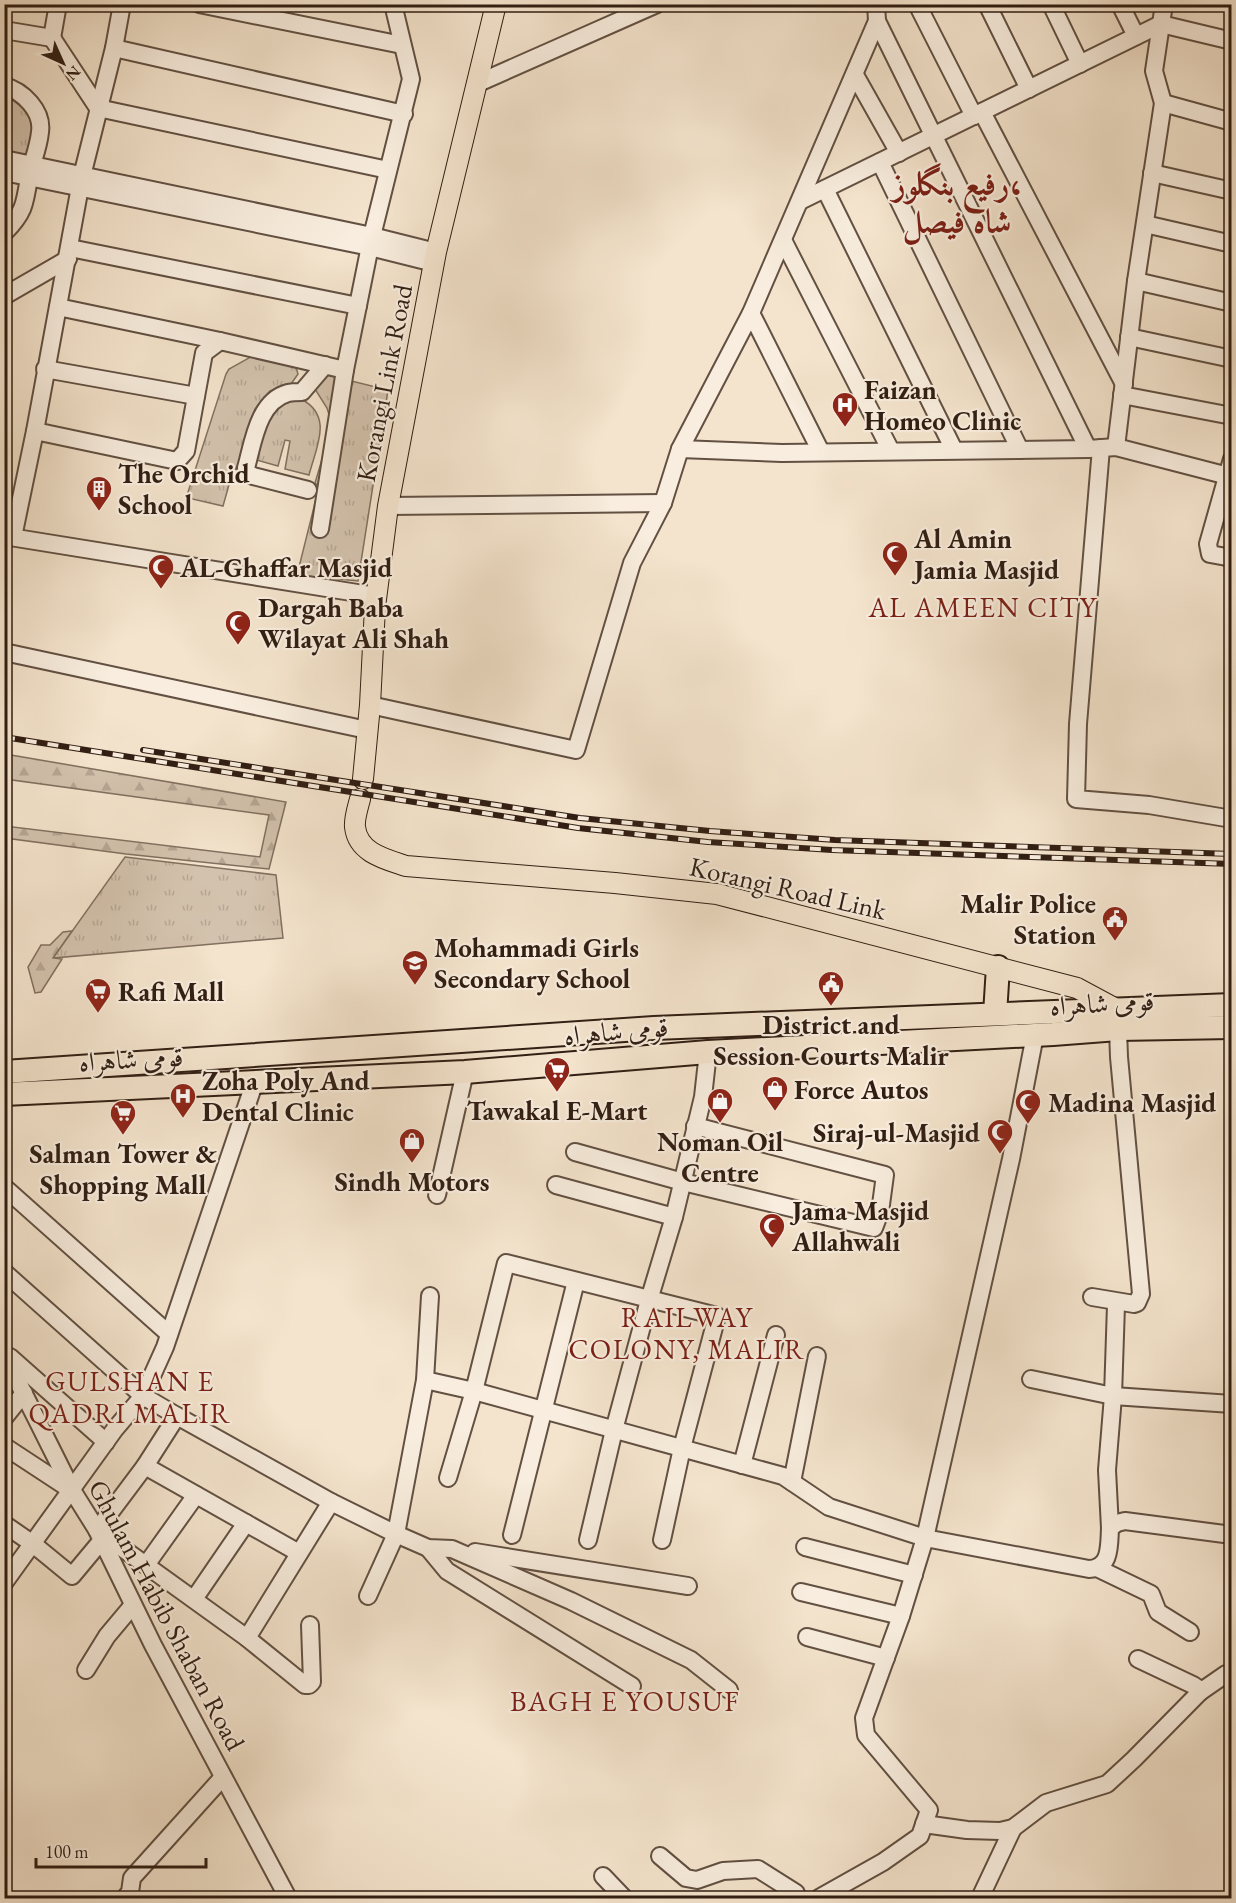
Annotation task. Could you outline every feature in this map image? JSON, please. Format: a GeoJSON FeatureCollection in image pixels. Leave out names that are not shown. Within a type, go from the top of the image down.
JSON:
{"type":"FeatureCollection","features":[{"type":"Feature","properties":{"kind":"highway"},"geometry":{"type":"LineString","coordinates":[[995,1014],[998,967]]}},
{"type":"Feature","properties":{"kind":"highway","name":"قومی شاہراہ"},"geometry":{"type":"LineString","coordinates":[[4,1094],[465,1072],[708,1052],[1035,1035],[1118,1019],[1232,1005]]}},
{"type":"Feature","properties":{"kind":"highway","name":"قومی شاہراہ"},"geometry":{"type":"LineString","coordinates":[[4,1072],[643,1028],[995,1014],[1232,1027]]}},
{"type":"Feature","properties":{"kind":"main road","name":"Korangi Link Road"},"geometry":{"type":"LineString","coordinates":[[363,778],[376,596],[388,506],[435,258],[496,4]]}},
{"type":"Feature","properties":{"kind":"main road","name":"Korangi Road Link"},"geometry":{"type":"LineString","coordinates":[[360,798],[355,827],[362,845],[378,857],[406,866],[615,883],[717,894],[1077,988],[1118,1019]]}},
{"type":"Feature","properties":{"kind":"street"},"geometry":{"type":"LineString","coordinates":[[58,4],[52,38],[98,108],[388,170]]}},
{"type":"Feature","properties":{"kind":"street"},"geometry":{"type":"LineString","coordinates":[[122,4],[114,48],[81,182],[35,431],[9,537],[376,596]]}},
{"type":"Feature","properties":{"kind":"street"},"geometry":{"type":"LineString","coordinates":[[199,4],[402,45]]}},
{"type":"Feature","properties":{"kind":"street"},"geometry":{"type":"LineString","coordinates":[[320,529],[345,370],[371,242],[411,79],[393,4]]}},
{"type":"Feature","properties":{"kind":"street"},"geometry":{"type":"LineString","coordinates":[[476,84],[657,4]]}},
{"type":"Feature","properties":{"kind":"street"},"geometry":{"type":"LineString","coordinates":[[917,4],[978,114],[1123,389],[1232,416]]}},
{"type":"Feature","properties":{"kind":"street"},"geometry":{"type":"LineString","coordinates":[[987,4],[1029,89]]}},
{"type":"Feature","properties":{"kind":"street"},"geometry":{"type":"LineString","coordinates":[[1051,4],[1080,64]]}},
{"type":"Feature","properties":{"kind":"street"},"geometry":{"type":"LineString","coordinates":[[1120,4],[1136,36]]}},
{"type":"Feature","properties":{"kind":"street"},"geometry":{"type":"LineString","coordinates":[[1164,4],[1155,71],[1163,103],[1136,281],[1123,389],[1102,448],[1078,724],[1076,799],[1149,805],[1232,819]]}},
{"type":"Feature","properties":{"kind":"street"},"geometry":{"type":"LineString","coordinates":[[370,705],[576,750],[632,563],[663,503],[680,449],[751,313],[855,75],[877,13]]}},
{"type":"Feature","properties":{"kind":"street"},"geometry":{"type":"LineString","coordinates":[[877,13],[935,135],[1102,448]]}},
{"type":"Feature","properties":{"kind":"street"},"geometry":{"type":"LineString","coordinates":[[800,201],[1161,24],[1232,41]]}},
{"type":"Feature","properties":{"kind":"street"},"geometry":{"type":"LineString","coordinates":[[4,30],[52,38]]}},
{"type":"Feature","properties":{"kind":"street"},"geometry":{"type":"LineString","coordinates":[[114,48],[404,114]]}},
{"type":"Feature","properties":{"kind":"street"},"geometry":{"type":"LineString","coordinates":[[855,75],[899,153]]}},
{"type":"Feature","properties":{"kind":"street"},"geometry":{"type":"LineString","coordinates":[[4,86],[19,92],[29,101],[41,130],[30,171],[25,203],[18,219],[4,233]]}},
{"type":"Feature","properties":{"kind":"street"},"geometry":{"type":"LineString","coordinates":[[1163,103],[1232,122]]}},
{"type":"Feature","properties":{"kind":"street"},"geometry":{"type":"LineString","coordinates":[[4,159],[30,171]]}},
{"type":"Feature","properties":{"kind":"street"},"geometry":{"type":"LineString","coordinates":[[880,162],[1020,450]]}},
{"type":"Feature","properties":{"kind":"street"},"geometry":{"type":"LineString","coordinates":[[4,171],[30,171],[371,242],[435,258]]}},
{"type":"Feature","properties":{"kind":"street"},"geometry":{"type":"LineString","coordinates":[[1152,172],[1232,191]]}},
{"type":"Feature","properties":{"kind":"street"},"geometry":{"type":"LineString","coordinates":[[825,189],[954,450]]}},
{"type":"Feature","properties":{"kind":"street"},"geometry":{"type":"LineString","coordinates":[[1145,224],[1232,244]]}},
{"type":"Feature","properties":{"kind":"street"},"geometry":{"type":"LineString","coordinates":[[783,240],[891,451]]}},
{"type":"Feature","properties":{"kind":"street"},"geometry":{"type":"LineString","coordinates":[[4,296],[69,254],[358,306]]}},
{"type":"Feature","properties":{"kind":"street"},"geometry":{"type":"LineString","coordinates":[[1136,281],[1232,303]]}},
{"type":"Feature","properties":{"kind":"street"},"geometry":{"type":"LineString","coordinates":[[58,308],[220,341],[345,370]]}},
{"type":"Feature","properties":{"kind":"street"},"geometry":{"type":"LineString","coordinates":[[751,313],[821,452]]}},
{"type":"Feature","properties":{"kind":"street"},"geometry":{"type":"LineString","coordinates":[[1129,337],[1232,359]]}},
{"type":"Feature","properties":{"kind":"street"},"geometry":{"type":"LineString","coordinates":[[35,431],[177,461],[186,451],[204,354],[220,341]]}},
{"type":"Feature","properties":{"kind":"street"},"geometry":{"type":"LineString","coordinates":[[308,490],[253,476],[246,468],[260,421],[270,404],[288,393],[302,392],[325,365]]}},
{"type":"Feature","properties":{"kind":"street"},"geometry":{"type":"LineString","coordinates":[[45,369],[196,396]]}},
{"type":"Feature","properties":{"kind":"street"},"geometry":{"type":"LineString","coordinates":[[680,449],[821,452],[1102,448],[1229,476]]}},
{"type":"Feature","properties":{"kind":"street"},"geometry":{"type":"LineString","coordinates":[[1232,459],[1208,544],[1210,554],[1232,558]]}},
{"type":"Feature","properties":{"kind":"street"},"geometry":{"type":"LineString","coordinates":[[388,506],[663,503]]}},
{"type":"Feature","properties":{"kind":"street"},"geometry":{"type":"LineString","coordinates":[[4,652],[367,730]]}},
{"type":"Feature","properties":{"kind":"street"},"geometry":{"type":"LineString","coordinates":[[1092,1297],[1134,1304],[1141,1294],[1118,1019]]}},
{"type":"Feature","properties":{"kind":"street"},"geometry":{"type":"LineString","coordinates":[[819,1899],[892,1856],[920,1836],[929,1810],[866,1735],[864,1718],[901,1616],[925,1538],[1011,1159],[1035,1035]]}},
{"type":"Feature","properties":{"kind":"street"},"geometry":{"type":"LineString","coordinates":[[588,1540],[614,1430],[683,1182],[703,1097],[708,1052]]}},
{"type":"Feature","properties":{"kind":"street"},"geometry":{"type":"LineString","coordinates":[[437,1195],[465,1072]]}},
{"type":"Feature","properties":{"kind":"street"},"geometry":{"type":"LineString","coordinates":[[4,1583],[106,1442],[143,1396],[169,1334],[255,1081]]}},
{"type":"Feature","properties":{"kind":"street"},"geometry":{"type":"LineString","coordinates":[[575,1152],[683,1182],[874,1228],[880,1212],[885,1175],[695,1126]]}},
{"type":"Feature","properties":{"kind":"street"},"geometry":{"type":"LineString","coordinates":[[556,1185],[674,1217]]}},
{"type":"Feature","properties":{"kind":"street"},"geometry":{"type":"LineString","coordinates":[[4,1187],[169,1334]]}},
{"type":"Feature","properties":{"kind":"street"},"geometry":{"type":"LineString","coordinates":[[448,1478],[474,1391],[506,1263],[717,1316],[682,1448],[662,1540]]}},
{"type":"Feature","properties":{"kind":"street"},"geometry":{"type":"LineString","coordinates":[[4,1272],[143,1396],[331,1502],[396,1534],[428,1548],[452,1549],[688,1587]]}},
{"type":"Feature","properties":{"kind":"street"},"geometry":{"type":"LineString","coordinates":[[512,1535],[576,1281]]}},
{"type":"Feature","properties":{"kind":"street"},"geometry":{"type":"LineString","coordinates":[[368,1596],[396,1534],[425,1380],[430,1296]]}},
{"type":"Feature","properties":{"kind":"street"},"geometry":{"type":"LineString","coordinates":[[425,1380],[474,1391],[783,1476],[829,1507],[925,1538],[1089,1569],[1097,1568],[1106,1562],[1109,1552],[1107,1470],[1113,1396],[1116,1305]]}},
{"type":"Feature","properties":{"kind":"street"},"geometry":{"type":"LineString","coordinates":[[742,1465],[776,1335]]}},
{"type":"Feature","properties":{"kind":"street"},"geometry":{"type":"LineString","coordinates":[[4,1353],[106,1442]]}},
{"type":"Feature","properties":{"kind":"street","name":"Ghulam Habib Shaban Road"},"geometry":{"type":"LineString","coordinates":[[4,1353],[72,1490],[99,1535],[133,1605],[288,1899]]}},
{"type":"Feature","properties":{"kind":"street"},"geometry":{"type":"LineString","coordinates":[[792,1482],[817,1356]]}},
{"type":"Feature","properties":{"kind":"street"},"geometry":{"type":"LineString","coordinates":[[1031,1378],[1113,1396],[1232,1404]]}},
{"type":"Feature","properties":{"kind":"street"},"geometry":{"type":"LineString","coordinates":[[4,1418],[24,1393]]}},
{"type":"Feature","properties":{"kind":"street"},"geometry":{"type":"LineString","coordinates":[[4,1524],[72,1576],[177,1416]]}},
{"type":"Feature","properties":{"kind":"street"},"geometry":{"type":"LineString","coordinates":[[4,1446],[72,1490]]}},
{"type":"Feature","properties":{"kind":"street"},"geometry":{"type":"LineString","coordinates":[[145,1466],[298,1553]]}},
{"type":"Feature","properties":{"kind":"street"},"geometry":{"type":"LineString","coordinates":[[146,1565],[196,1496]]}},
{"type":"Feature","properties":{"kind":"street"},"geometry":{"type":"LineString","coordinates":[[247,1638],[331,1502]]}},
{"type":"Feature","properties":{"kind":"street"},"geometry":{"type":"LineString","coordinates":[[1110,1528],[1125,1521],[1232,1535]]}},
{"type":"Feature","properties":{"kind":"street"},"geometry":{"type":"LineString","coordinates":[[194,1599],[246,1523]]}},
{"type":"Feature","properties":{"kind":"street"},"geometry":{"type":"LineString","coordinates":[[99,1535],[194,1599],[305,1685],[312,1682],[310,1625]]}},
{"type":"Feature","properties":{"kind":"street"},"geometry":{"type":"LineString","coordinates":[[805,1547],[914,1575]]}},
{"type":"Feature","properties":{"kind":"street"},"geometry":{"type":"LineString","coordinates":[[428,1548],[447,1571],[632,1686]]}},
{"type":"Feature","properties":{"kind":"street"},"geometry":{"type":"LineString","coordinates":[[452,1549],[571,1600],[691,1660],[729,1690]]}},
{"type":"Feature","properties":{"kind":"street"},"geometry":{"type":"LineString","coordinates":[[1097,1568],[1151,1594],[1158,1612],[1190,1632]]}},
{"type":"Feature","properties":{"kind":"street"},"geometry":{"type":"LineString","coordinates":[[801,1592],[901,1616]]}},
{"type":"Feature","properties":{"kind":"street"},"geometry":{"type":"LineString","coordinates":[[86,1670],[107,1636],[133,1605]]}},
{"type":"Feature","properties":{"kind":"street"},"geometry":{"type":"LineString","coordinates":[[807,1638],[886,1658]]}},
{"type":"Feature","properties":{"kind":"street"},"geometry":{"type":"LineString","coordinates":[[1138,1659],[1193,1685],[1200,1692]]}},
{"type":"Feature","properties":{"kind":"street"},"geometry":{"type":"LineString","coordinates":[[924,1824],[967,1830],[1000,1831],[1013,1828],[1046,1803],[1107,1784],[1200,1692],[1226,1674],[1232,1674]]}},
{"type":"Feature","properties":{"kind":"street"},"geometry":{"type":"LineString","coordinates":[[125,1899],[130,1892],[132,1878],[223,1777]]}},
{"type":"Feature","properties":{"kind":"street"},"geometry":{"type":"LineString","coordinates":[[980,1899],[1013,1828]]}},
{"type":"Feature","properties":{"kind":"street"},"geometry":{"type":"LineString","coordinates":[[660,1856],[686,1878],[697,1880],[723,1871],[758,1869],[796,1897]]}},
{"type":"Feature","properties":{"kind":"street"},"geometry":{"type":"LineString","coordinates":[[603,1876],[624,1899]]}},
{"type":"Feature","properties":{"kind":"green space"},"geometry":{"type":"Polygon","coordinates":[[[4,96],[23,108],[32,123],[33,135],[27,157],[5,153],[4,96]]]}},
{"type":"Feature","properties":{"kind":"green space"},"geometry":{"type":"Polygon","coordinates":[[[256,354],[296,367],[298,374],[291,384],[270,391],[255,409],[223,506],[188,498],[226,374],[229,369],[256,354]]]}},
{"type":"Feature","properties":{"kind":"green space"},"geometry":{"type":"Polygon","coordinates":[[[311,371],[388,390],[358,581],[297,575],[319,487],[315,483],[331,429],[327,408],[315,389],[311,371]]]}},
{"type":"Feature","properties":{"kind":"green space"},"geometry":{"type":"Polygon","coordinates":[[[301,399],[311,406],[320,423],[318,443],[309,475],[285,469],[290,441],[285,440],[278,466],[253,459],[273,404],[301,399]]]}},
{"type":"Feature","properties":{"kind":"green space"},"geometry":{"type":"Polygon","coordinates":[[[5,754],[286,802],[269,869],[5,838],[5,826],[260,857],[269,815],[5,779],[5,754]]]}},
{"type":"Feature","properties":{"kind":"green space"},"geometry":{"type":"Polygon","coordinates":[[[125,857],[276,875],[283,938],[53,958],[125,857]]]}},
{"type":"Feature","properties":{"kind":"green space"},"geometry":{"type":"Polygon","coordinates":[[[72,931],[53,958],[62,959],[41,992],[35,993],[28,967],[41,945],[50,945],[63,932],[72,931]]]}},
{"type":"Feature","properties":{"kind":"railway"},"geometry":{"type":"LineString","coordinates":[[4,737],[578,828],[708,842],[832,850],[1232,864]]}},
{"type":"Feature","properties":{"kind":"railway"},"geometry":{"type":"LineString","coordinates":[[143,750],[580,818],[710,831],[835,840],[1232,854]]}},
{"type":"Feature","properties":{"kind":"place","name":"Faizan Homeo Clinic"},"geometry":{"type":"Point","coordinates":[845,428]}},
{"type":"Feature","properties":{"kind":"place","name":"The Orchid School"},"geometry":{"type":"Point","coordinates":[99,512]}},
{"type":"Feature","properties":{"kind":"place","name":"Al Amin Jamia Masjid"},"geometry":{"type":"Point","coordinates":[895,577]}},
{"type":"Feature","properties":{"kind":"place","name":"AL-Ghaffar Masjid"},"geometry":{"type":"Point","coordinates":[161,590]}},
{"type":"Feature","properties":{"kind":"place","name":"Dargah Baba Wilayat Ali Shah"},"geometry":{"type":"Point","coordinates":[238,646]}},
{"type":"Feature","properties":{"kind":"place","name":"Malir Police Station"},"geometry":{"type":"Point","coordinates":[1115,942]}},
{"type":"Feature","properties":{"kind":"place","name":"Mohammadi Girls Secondary School"},"geometry":{"type":"Point","coordinates":[415,986]}},
{"type":"Feature","properties":{"kind":"place","name":"District and Session Courts Malir"},"geometry":{"type":"Point","coordinates":[831,1007]}},
{"type":"Feature","properties":{"kind":"place","name":"Rafi Mall"},"geometry":{"type":"Point","coordinates":[98,1014]}},
{"type":"Feature","properties":{"kind":"place","name":"Tawakal E-Mart"},"geometry":{"type":"Point","coordinates":[557,1093]}},
{"type":"Feature","properties":{"kind":"place","name":"Force Autos"},"geometry":{"type":"Point","coordinates":[775,1112]}},
{"type":"Feature","properties":{"kind":"place","name":"Zoha Poly And Dental Clinic"},"geometry":{"type":"Point","coordinates":[183,1119]}},
{"type":"Feature","properties":{"kind":"place","name":"Noman Oil Centre"},"geometry":{"type":"Point","coordinates":[720,1124]}},
{"type":"Feature","properties":{"kind":"place","name":"Madina Masjid"},"geometry":{"type":"Point","coordinates":[1028,1125]}},
{"type":"Feature","properties":{"kind":"place","name":"Salman Tower & Shopping Mall"},"geometry":{"type":"Point","coordinates":[123,1136]}},
{"type":"Feature","properties":{"kind":"place","name":"Siraj-ul-Masjid"},"geometry":{"type":"Point","coordinates":[1000,1155]}},
{"type":"Feature","properties":{"kind":"place","name":"Sindh Motors"},"geometry":{"type":"Point","coordinates":[412,1164]}},
{"type":"Feature","properties":{"kind":"place","name":"Jama Masjid Allahwali"},"geometry":{"type":"Point","coordinates":[772,1249]}},
{"type":"Feature","properties":{"kind":"district","name":"رفیع بنگلوز، شاہ فیصل"},"geometry":{"type":"Point","coordinates":[957,202]}},
{"type":"Feature","properties":{"kind":"district","name":"AL AMEEN CITY"},"geometry":{"type":"Point","coordinates":[983,607]}},
{"type":"Feature","properties":{"kind":"district","name":"RAILWAY COLONY, MALIR"},"geometry":{"type":"Point","coordinates":[687,1333]}},
{"type":"Feature","properties":{"kind":"district","name":"GULSHAN E QADRI MALIR"},"geometry":{"type":"Point","coordinates":[130,1397]}},
{"type":"Feature","properties":{"kind":"district","name":"BAGH E YOUSUF"},"geometry":{"type":"Point","coordinates":[625,1701]}}]}
